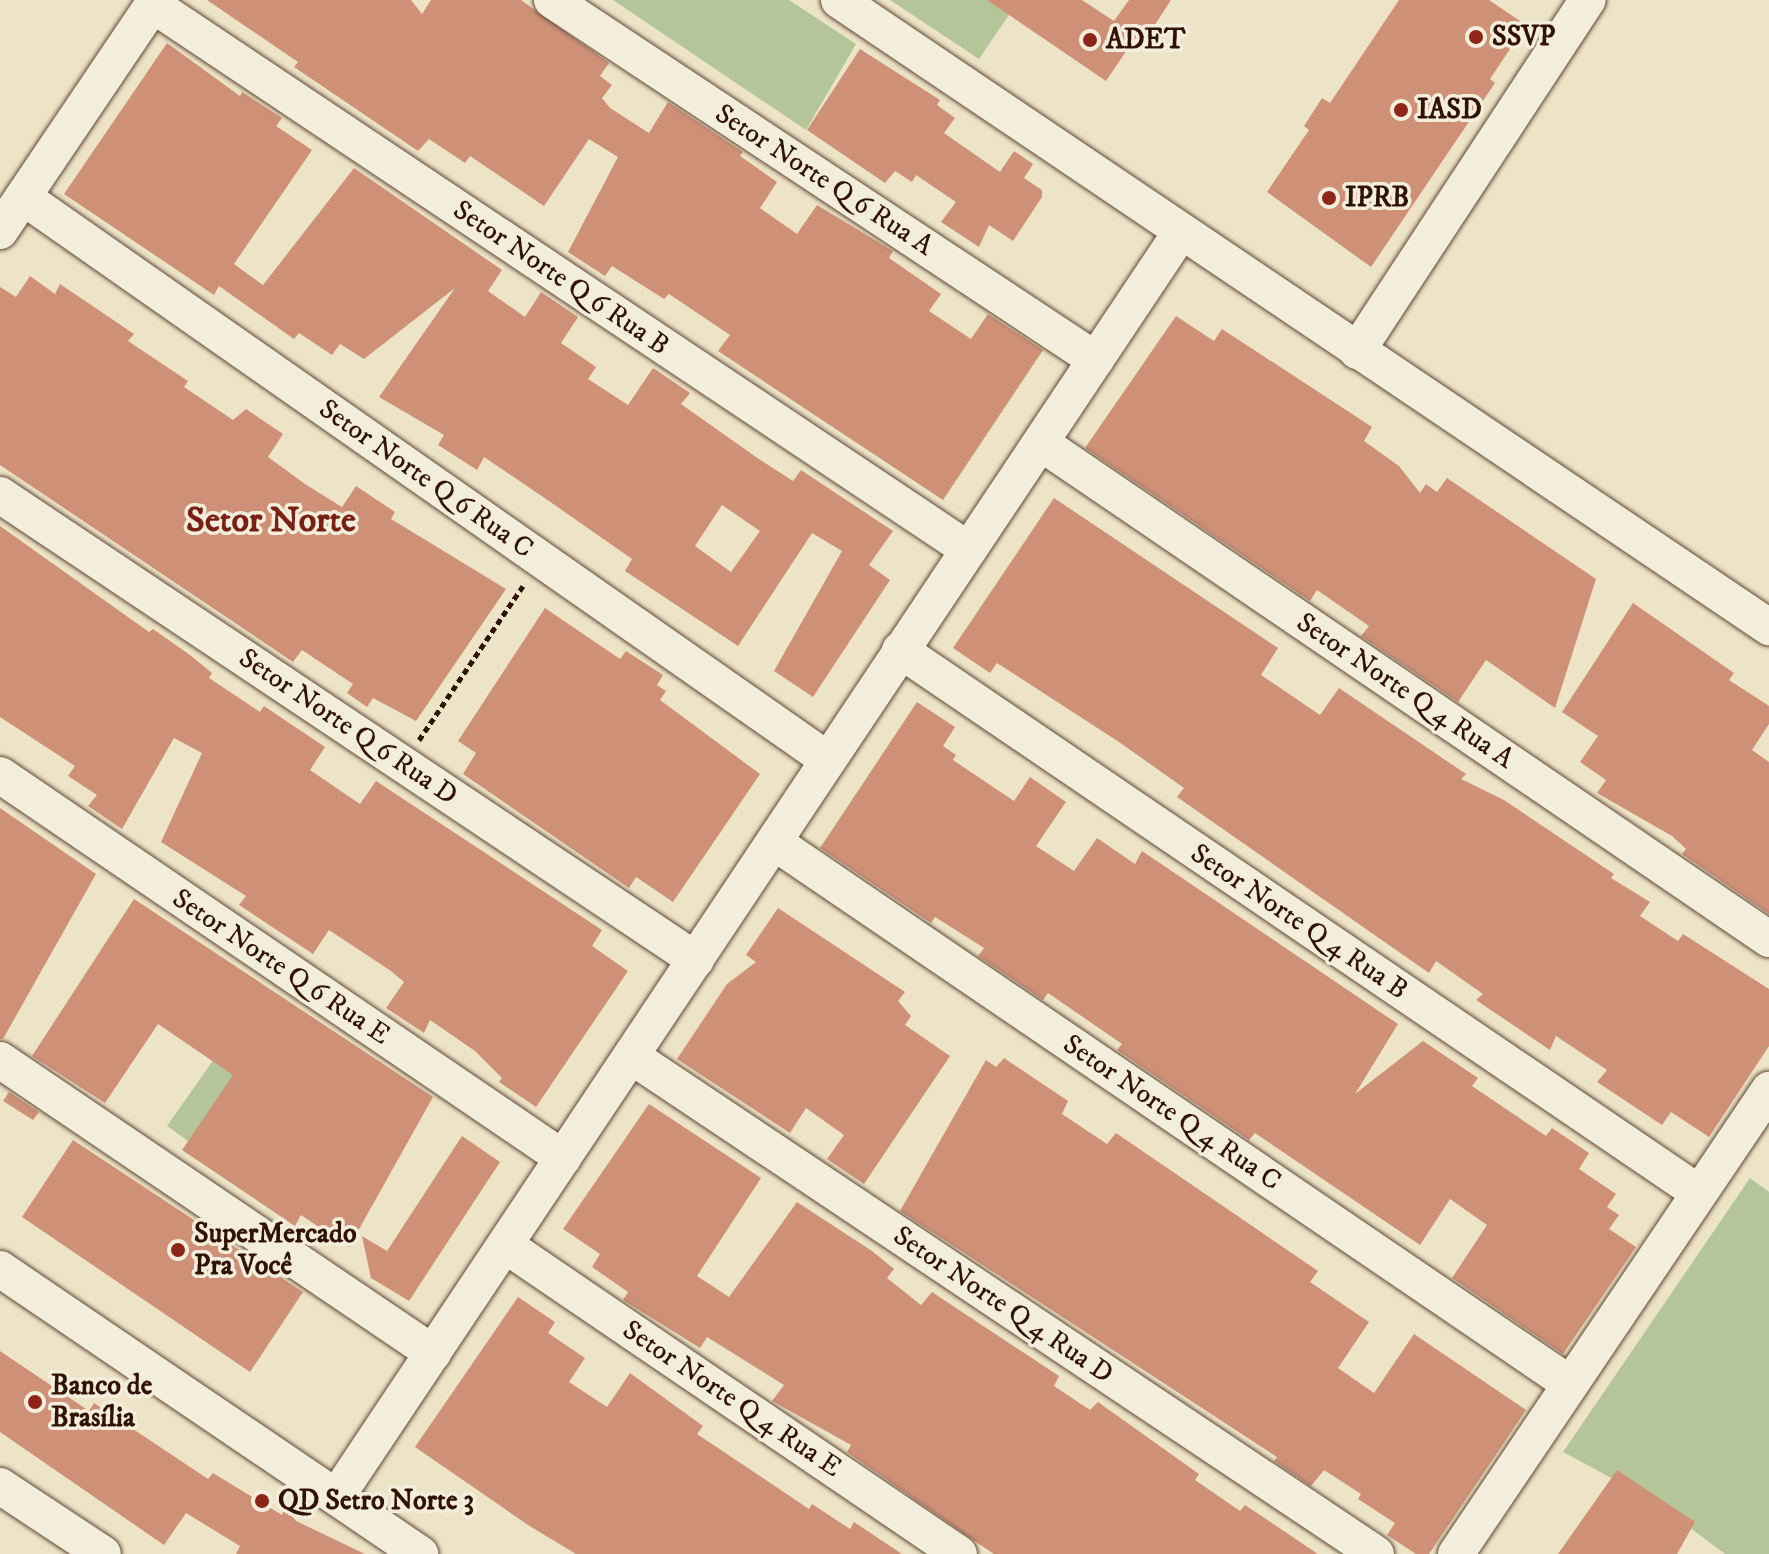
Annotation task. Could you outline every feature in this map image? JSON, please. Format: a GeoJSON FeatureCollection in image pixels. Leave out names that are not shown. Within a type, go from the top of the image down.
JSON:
{"type":"FeatureCollection","features":[{"type":"Feature","properties":{"kind":"street","name":"Setor Norte Q 6 Rua A"},"geometry":{"type":"LineString","coordinates":[[552,0],[1096,360]]}},
{"type":"Feature","properties":{"kind":"street"},"geometry":{"type":"LineString","coordinates":[[839,0],[1769,627]]}},
{"type":"Feature","properties":{"kind":"street"},"geometry":{"type":"LineString","coordinates":[[1357,351],[1588,0]]}},
{"type":"Feature","properties":{"kind":"street"},"geometry":{"type":"LineString","coordinates":[[0,231],[154,2]]}},
{"type":"Feature","properties":{"kind":"street","name":"Setor Norte Q 6 Rua B"},"geometry":{"type":"LineString","coordinates":[[154,2],[969,550]]}},
{"type":"Feature","properties":{"kind":"street","name":"Setor Norte Q 6 Rua C"},"geometry":{"type":"LineString","coordinates":[[23,197],[828,760]]}},
{"type":"Feature","properties":{"kind":"street"},"geometry":{"type":"LineString","coordinates":[[337,1496],[1181,232]]}},
{"type":"Feature","properties":{"kind":"street","name":"Setor Norte Q 4 Rua A"},"geometry":{"type":"LineString","coordinates":[[1041,443],[1769,939]]}},
{"type":"Feature","properties":{"kind":"street","name":"Setor Norte Q 6 Rua D"},"geometry":{"type":"LineString","coordinates":[[0,495],[696,960]]}},
{"type":"Feature","properties":{"kind":"street","name":"Setor Norte Q 4 Rua B"},"geometry":{"type":"LineString","coordinates":[[900,650],[1699,1193]]}},
{"type":"Feature","properties":{"kind":"street","name":"Setor Norte Q 6 Rua E"},"geometry":{"type":"LineString","coordinates":[[0,775],[563,1158]]}},
{"type":"Feature","properties":{"kind":"street","name":"Setor Norte Q 4 Rua C"},"geometry":{"type":"LineString","coordinates":[[774,842],[1570,1384]]}},
{"type":"Feature","properties":{"kind":"street","name":"Setor Norte Q 4 Rua D"},"geometry":{"type":"LineString","coordinates":[[631,1056],[1376,1554]]}},
{"type":"Feature","properties":{"kind":"street"},"geometry":{"type":"LineString","coordinates":[[0,1060],[433,1353]]}},
{"type":"Feature","properties":{"kind":"street"},"geometry":{"type":"LineString","coordinates":[[1456,1554],[1769,1090]]}},
{"type":"Feature","properties":{"kind":"street","name":"Setor Norte Q 4 Rua E"},"geometry":{"type":"LineString","coordinates":[[505,1245],[959,1554]]}},
{"type":"Feature","properties":{"kind":"street"},"geometry":{"type":"LineString","coordinates":[[0,1269],[420,1554]]}},
{"type":"Feature","properties":{"kind":"street"},"geometry":{"type":"LineString","coordinates":[[0,1486],[103,1554]]}},
{"type":"Feature","properties":{"kind":"path"},"geometry":{"type":"LineString","coordinates":[[402,764],[541,559]]}},
{"type":"Feature","properties":{"kind":"green space"},"geometry":{"type":"Polygon","coordinates":[[[613,0],[789,0],[856,44],[806,130],[613,0]]]}},
{"type":"Feature","properties":{"kind":"green space"},"geometry":{"type":"Polygon","coordinates":[[[890,0],[1019,0],[979,59],[890,0]]]}},
{"type":"Feature","properties":{"kind":"green space"},"geometry":{"type":"Polygon","coordinates":[[[259,995],[284,1012],[191,1143],[167,1126],[259,995]]]}},
{"type":"Feature","properties":{"kind":"green space"},"geometry":{"type":"Polygon","coordinates":[[[1750,1178],[1769,1192],[1769,1554],[1725,1554],[1656,1502],[1563,1452],[1750,1178]]]}},
{"type":"Feature","properties":{"kind":"building"},"geometry":{"type":"Polygon","coordinates":[[[207,0],[411,0],[422,14],[431,0],[521,0],[609,63],[600,76],[612,85],[602,98],[610,108],[649,133],[668,102],[743,152],[740,156],[777,182],[760,208],[797,234],[817,205],[893,251],[889,258],[941,294],[929,311],[971,339],[988,314],[1043,350],[943,500],[718,351],[730,335],[669,294],[664,299],[612,266],[605,276],[568,252],[618,157],[589,139],[544,206],[470,156],[465,163],[429,139],[418,151],[294,67],[298,62],[207,0]]]}},
{"type":"Feature","properties":{"kind":"building","name":"ADET"},"geometry":{"type":"Polygon","coordinates":[[[987,0],[1082,0],[1114,21],[1129,0],[1171,0],[1143,43],[1135,38],[1106,81],[987,0]]]}},
{"type":"Feature","properties":{"kind":"building"},"geometry":{"type":"Polygon","coordinates":[[[1399,0],[1489,0],[1526,25],[1490,79],[1495,83],[1371,267],[1267,192],[1309,130],[1304,126],[1322,98],[1330,103],[1399,0]]]}},
{"type":"Feature","properties":{"kind":"building"},"geometry":{"type":"Polygon","coordinates":[[[167,43],[240,96],[242,92],[282,118],[276,126],[312,150],[234,264],[263,285],[354,168],[502,270],[488,291],[525,317],[541,292],[578,317],[561,343],[596,367],[588,379],[628,405],[653,368],[690,393],[681,404],[756,457],[793,481],[801,470],[893,531],[869,565],[890,580],[813,697],[774,671],[842,551],[812,533],[738,646],[625,571],[632,559],[549,501],[484,457],[477,470],[438,445],[444,435],[379,397],[455,288],[364,359],[340,344],[332,355],[299,333],[294,339],[219,286],[214,295],[64,194],[167,43]],[[722,505],[695,546],[731,572],[760,531],[722,505]]]}},
{"type":"Feature","properties":{"kind":"building"},"geometry":{"type":"Polygon","coordinates":[[[860,49],[940,100],[937,105],[955,118],[944,133],[1000,172],[1014,151],[1033,164],[1024,178],[1042,190],[1042,197],[1013,241],[989,225],[979,247],[941,222],[956,202],[916,175],[912,182],[895,171],[885,183],[807,130],[860,49]]]}},
{"type":"Feature","properties":{"kind":"building"},"geometry":{"type":"Polygon","coordinates":[[[30,276],[55,294],[60,284],[134,334],[128,341],[188,381],[184,387],[233,420],[246,409],[283,434],[268,457],[305,484],[342,507],[356,486],[395,512],[391,519],[506,589],[416,721],[373,698],[367,707],[347,693],[353,684],[302,650],[293,662],[0,465],[0,287],[16,297],[30,276]]]}},
{"type":"Feature","properties":{"kind":"building"},"geometry":{"type":"Polygon","coordinates":[[[1176,316],[1214,341],[1222,329],[1372,427],[1364,441],[1399,466],[1420,493],[1426,484],[1437,492],[1447,478],[1596,579],[1555,708],[1486,660],[1458,702],[1361,636],[1369,626],[1317,590],[1310,601],[1085,448],[1176,316]]]}},
{"type":"Feature","properties":{"kind":"building"},"geometry":{"type":"Polygon","coordinates":[[[1054,498],[1278,648],[1261,675],[1320,715],[1339,688],[1466,774],[1461,779],[1504,800],[1614,874],[1611,878],[1650,902],[1640,916],[1678,941],[1683,934],[1769,989],[1769,1046],[1709,1137],[1671,1112],[1662,1125],[1597,1082],[1607,1070],[1556,1036],[1550,1050],[1476,1000],[1483,994],[1436,961],[1429,973],[1177,797],[1184,788],[1119,742],[997,663],[990,673],[953,648],[1054,498]]]}},
{"type":"Feature","properties":{"kind":"building"},"geometry":{"type":"Polygon","coordinates":[[[0,526],[149,632],[153,629],[190,655],[212,673],[209,678],[260,712],[264,706],[325,747],[310,770],[360,804],[376,781],[602,930],[592,946],[628,971],[536,1107],[499,1082],[502,1078],[475,1051],[430,1020],[424,1033],[386,1008],[404,982],[391,971],[329,930],[313,954],[239,905],[246,896],[161,842],[202,753],[174,738],[122,829],[88,806],[97,795],[68,776],[75,766],[0,717],[0,526]]]}},
{"type":"Feature","properties":{"kind":"building"},"geometry":{"type":"Polygon","coordinates":[[[1633,603],[1734,673],[1729,680],[1769,706],[1769,724],[1752,750],[1769,762],[1769,914],[1682,854],[1686,849],[1672,836],[1597,793],[1606,780],[1580,762],[1598,736],[1562,712],[1633,603]]]}},
{"type":"Feature","properties":{"kind":"building"},"geometry":{"type":"Polygon","coordinates":[[[545,608],[620,659],[626,651],[663,675],[657,685],[666,691],[660,700],[760,774],[673,902],[636,877],[629,888],[463,774],[476,753],[458,741],[545,608]]]}},
{"type":"Feature","properties":{"kind":"building"},"geometry":{"type":"Polygon","coordinates":[[[917,702],[955,727],[943,746],[956,755],[953,760],[1014,801],[1030,777],[1066,802],[1036,846],[1074,871],[1097,838],[1135,864],[1142,851],[1398,1024],[1355,1094],[1423,1041],[1478,1078],[1472,1086],[1546,1136],[1552,1128],[1589,1153],[1579,1169],[1616,1194],[1607,1207],[1619,1215],[1609,1229],[1636,1247],[1563,1354],[1452,1278],[1487,1225],[1450,1199],[1420,1245],[1255,1133],[1249,1140],[1117,1050],[1122,1044],[1048,993],[1043,1000],[978,956],[984,948],[935,917],[931,923],[820,848],[917,702]]]}},
{"type":"Feature","properties":{"kind":"building"},"geometry":{"type":"Polygon","coordinates":[[[0,808],[96,874],[3,1039],[0,1039],[0,808]]]}},
{"type":"Feature","properties":{"kind":"building"},"geometry":{"type":"Polygon","coordinates":[[[134,899],[433,1097],[349,1247],[301,1215],[295,1226],[182,1150],[233,1075],[158,1024],[105,1103],[32,1056],[134,899]]]}},
{"type":"Feature","properties":{"kind":"building"},"geometry":{"type":"Polygon","coordinates":[[[778,908],[905,992],[898,1001],[911,1016],[905,1025],[950,1056],[864,1184],[827,1159],[844,1135],[806,1108],[790,1133],[677,1059],[727,984],[756,962],[746,955],[778,908]]]}},
{"type":"Feature","properties":{"kind":"building"},"geometry":{"type":"Polygon","coordinates":[[[1004,1058],[1068,1101],[1062,1114],[1107,1144],[1116,1133],[1318,1271],[1310,1282],[1369,1322],[1338,1368],[1374,1393],[1414,1334],[1526,1410],[1429,1554],[1416,1554],[1387,1535],[1395,1523],[1358,1499],[1361,1494],[1324,1470],[1311,1486],[1274,1461],[1277,1457],[900,1211],[986,1060],[996,1067],[1004,1058]]]}},
{"type":"Feature","properties":{"kind":"building"},"geometry":{"type":"Polygon","coordinates":[[[9,1092],[39,1112],[33,1120],[3,1101],[9,1092]]]}},
{"type":"Feature","properties":{"kind":"building"},"geometry":{"type":"Polygon","coordinates":[[[649,1104],[761,1178],[697,1276],[729,1297],[797,1202],[894,1269],[887,1278],[921,1305],[932,1292],[1059,1376],[1054,1386],[1090,1410],[1098,1402],[1199,1474],[1195,1480],[1240,1511],[1245,1505],[1318,1554],[994,1554],[976,1542],[847,1452],[851,1445],[772,1401],[784,1385],[707,1337],[700,1348],[623,1300],[628,1292],[592,1267],[600,1254],[563,1229],[649,1104]]]}},
{"type":"Feature","properties":{"kind":"building"},"geometry":{"type":"Polygon","coordinates":[[[462,1136],[500,1162],[409,1301],[371,1278],[362,1236],[387,1251],[462,1136]]]}},
{"type":"Feature","properties":{"kind":"building"},"geometry":{"type":"Polygon","coordinates":[[[73,1140],[303,1292],[250,1372],[22,1217],[73,1140]]]}},
{"type":"Feature","properties":{"kind":"building"},"geometry":{"type":"Polygon","coordinates":[[[518,1297],[555,1322],[548,1333],[585,1358],[569,1382],[607,1407],[630,1373],[703,1426],[697,1434],[809,1509],[812,1504],[850,1529],[854,1522],[902,1554],[576,1554],[528,1525],[415,1447],[518,1297]]]}},
{"type":"Feature","properties":{"kind":"building"},"geometry":{"type":"Polygon","coordinates":[[[0,1351],[89,1411],[94,1403],[208,1479],[213,1473],[282,1515],[285,1507],[296,1521],[365,1554],[236,1554],[240,1546],[186,1513],[164,1545],[0,1432],[0,1351]]]}},
{"type":"Feature","properties":{"kind":"building"},"geometry":{"type":"Polygon","coordinates":[[[1617,1470],[1695,1522],[1677,1554],[1558,1554],[1617,1470]]]}},
{"type":"Feature","properties":{"kind":"place","name":"SSVP"},"geometry":{"type":"Point","coordinates":[1476,37]}},
{"type":"Feature","properties":{"kind":"place","name":"ADET"},"geometry":{"type":"Point","coordinates":[1090,40]}},
{"type":"Feature","properties":{"kind":"place","name":"IASD"},"geometry":{"type":"Point","coordinates":[1401,110]}},
{"type":"Feature","properties":{"kind":"place","name":"IPRB"},"geometry":{"type":"Point","coordinates":[1329,198]}},
{"type":"Feature","properties":{"kind":"place","name":"SuperMercado Pra Você"},"geometry":{"type":"Point","coordinates":[178,1250]}},
{"type":"Feature","properties":{"kind":"place","name":"Banco de Brasília"},"geometry":{"type":"Point","coordinates":[35,1402]}},
{"type":"Feature","properties":{"kind":"place","name":"QD Setro Norte 3"},"geometry":{"type":"Point","coordinates":[262,1501]}},
{"type":"Feature","properties":{"kind":"district","name":"Setor Norte"},"geometry":{"type":"Point","coordinates":[271,521]}}]}
